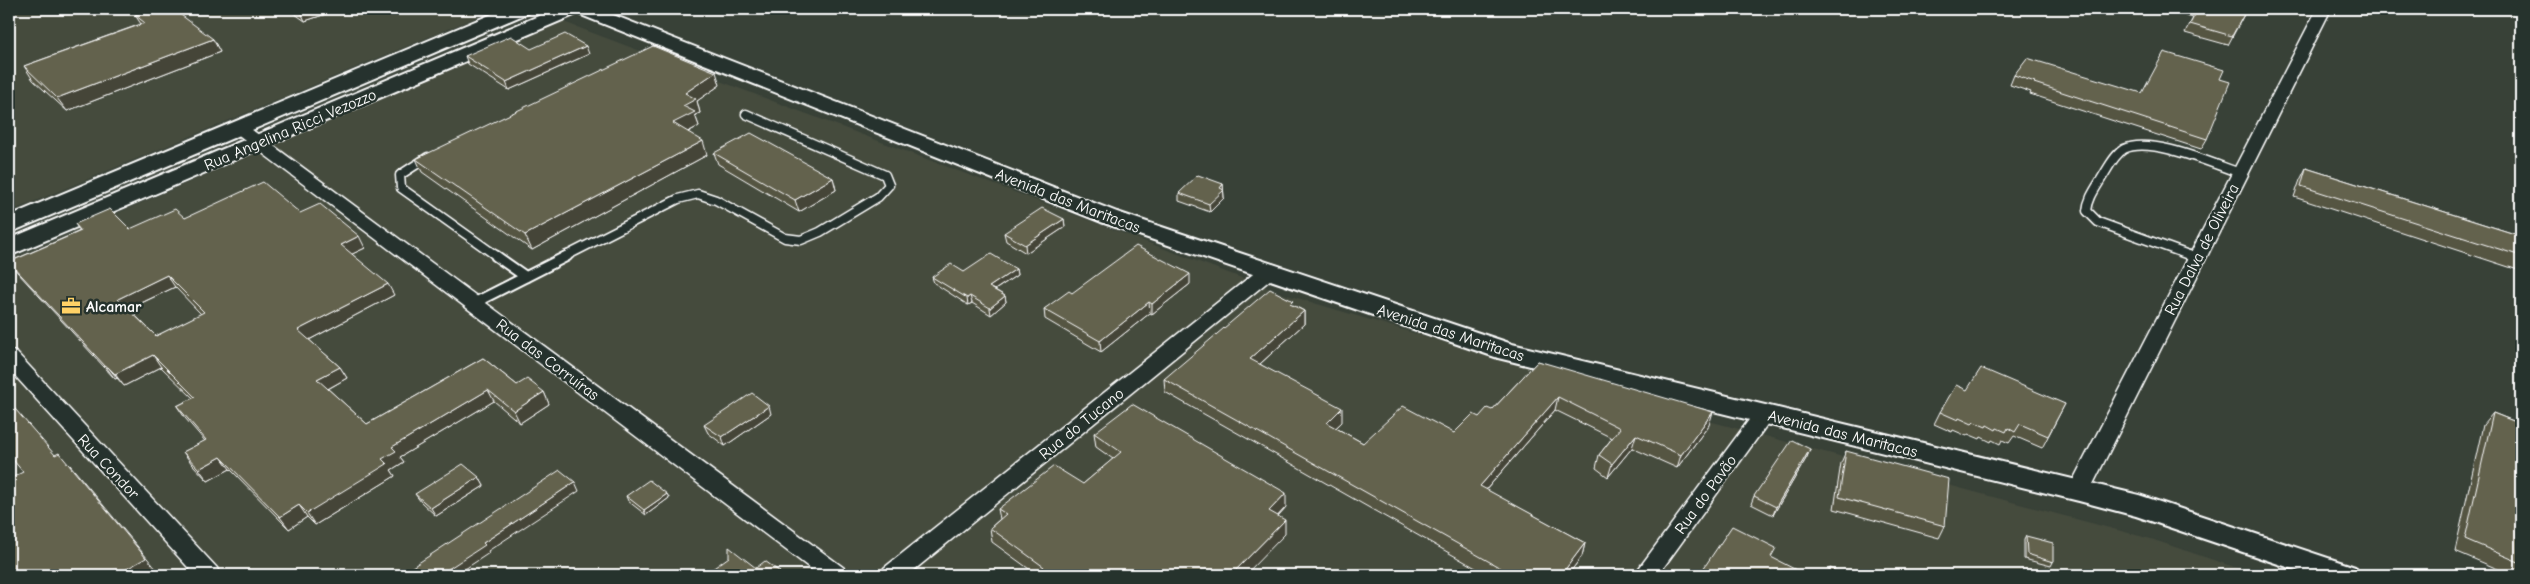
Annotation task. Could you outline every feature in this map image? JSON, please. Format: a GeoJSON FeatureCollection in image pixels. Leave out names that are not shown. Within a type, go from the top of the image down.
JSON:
{"type":"FeatureCollection","features":[{"type":"Feature","properties":{"kind":"main road","name":"Rua Angelina Ricci Vezozzo"},"geometry":{"type":"LineString","coordinates":[[9,225],[521,9]]}},
{"type":"Feature","properties":{"kind":"main road","name":"Rua Angelina Ricci Vezozzo"},"geometry":{"type":"LineString","coordinates":[[9,248],[572,9]]}},
{"type":"Feature","properties":{"kind":"street","name":"Avenida das Maritacas"},"geometry":{"type":"LineString","coordinates":[[582,9],[1109,217],[1507,352],[2079,490],[2138,506],[2345,575]]}},
{"type":"Feature","properties":{"kind":"street","name":"Rua Dalva de Oliveira"},"geometry":{"type":"LineString","coordinates":[[2079,490],[2324,9]]}},
{"type":"Feature","properties":{"kind":"street","name":"Rua das Corruíras"},"geometry":{"type":"LineString","coordinates":[[238,127],[836,575]]}},
{"type":"Feature","properties":{"kind":"street","name":"Rua do Tucano"},"geometry":{"type":"LineString","coordinates":[[892,575],[1269,271]]}},
{"type":"Feature","properties":{"kind":"street","name":"Rua Condor"},"geometry":{"type":"LineString","coordinates":[[9,357],[209,575]]}},
{"type":"Feature","properties":{"kind":"street","name":"Rua do Pavão"},"geometry":{"type":"LineString","coordinates":[[1645,575],[1764,414]]}},
{"type":"Feature","properties":{"kind":"lane"},"geometry":{"type":"LineString","coordinates":[[474,303],[678,199],[698,194],[716,200],[785,238],[800,240],[820,232],[878,197],[888,185],[885,175],[746,114]]}},
{"type":"Feature","properties":{"kind":"lane"},"geometry":{"type":"LineString","coordinates":[[2197,258],[2098,222],[2087,211],[2088,201],[2123,150],[2137,146],[2163,149],[2240,173]]}},
{"type":"Feature","properties":{"kind":"lane"},"geometry":{"type":"LineString","coordinates":[[434,154],[417,162],[400,176],[401,188],[526,277]]}},
{"type":"Feature","properties":{"kind":"shaded area"},"geometry":{"type":"Polygon","coordinates":[[[9,9],[496,9],[9,212],[9,9]]]}},
{"type":"Feature","properties":{"kind":"shaded area"},"geometry":{"type":"Polygon","coordinates":[[[561,21],[1284,294],[1690,416],[2151,539],[2258,575],[9,575],[9,260],[561,21]]]}},
{"type":"Feature","properties":{"kind":"building"},"geometry":{"type":"Polygon","coordinates":[[[153,9],[173,9],[213,39],[57,98],[24,66],[145,23],[135,15],[153,9]]]}},
{"type":"Feature","properties":{"kind":"building"},"geometry":{"type":"Polygon","coordinates":[[[2198,9],[2247,9],[2232,36],[2190,24],[2198,9]]]}},
{"type":"Feature","properties":{"kind":"building"},"geometry":{"type":"Polygon","coordinates":[[[565,34],[586,46],[506,82],[465,56],[511,36],[531,49],[565,34]]]}},
{"type":"Feature","properties":{"kind":"building"},"geometry":{"type":"Polygon","coordinates":[[[653,46],[716,72],[685,93],[696,99],[683,106],[695,112],[673,123],[703,141],[525,235],[416,159],[653,46]]]}},
{"type":"Feature","properties":{"kind":"building"},"geometry":{"type":"Polygon","coordinates":[[[2164,52],[2224,70],[2220,79],[2230,82],[2207,139],[2014,75],[2027,58],[2142,93],[2164,52]]]}},
{"type":"Feature","properties":{"kind":"building"},"geometry":{"type":"Polygon","coordinates":[[[751,133],[833,178],[795,200],[714,153],[751,133]]]}},
{"type":"Feature","properties":{"kind":"building"},"geometry":{"type":"Polygon","coordinates":[[[2306,168],[2521,236],[2521,256],[2301,186],[2306,168]]]}},
{"type":"Feature","properties":{"kind":"building"},"geometry":{"type":"Polygon","coordinates":[[[1198,175],[1223,184],[1220,188],[1224,190],[1209,204],[1179,193],[1198,175]]]}},
{"type":"Feature","properties":{"kind":"building"},"geometry":{"type":"Polygon","coordinates":[[[263,182],[300,213],[320,204],[359,236],[341,245],[388,284],[298,330],[340,367],[317,379],[367,424],[483,358],[517,385],[527,379],[544,392],[514,411],[488,390],[392,447],[396,451],[382,459],[387,464],[307,513],[299,505],[280,517],[221,457],[199,469],[183,452],[206,440],[177,406],[195,397],[153,355],[115,374],[106,367],[9,262],[81,231],[75,224],[110,209],[130,229],[175,209],[185,218],[263,182]],[[167,275],[118,299],[156,336],[204,312],[167,275]]]}},
{"type":"Feature","properties":{"kind":"building"},"geometry":{"type":"Polygon","coordinates":[[[1042,208],[1064,219],[1025,245],[1004,233],[1042,208]]]}},
{"type":"Feature","properties":{"kind":"building"},"geometry":{"type":"Polygon","coordinates":[[[1136,246],[1190,274],[1152,304],[1149,302],[1100,341],[1044,309],[1069,291],[1072,293],[1136,246]]]}},
{"type":"Feature","properties":{"kind":"building"},"geometry":{"type":"Polygon","coordinates":[[[991,254],[1016,269],[989,287],[1005,296],[990,308],[970,296],[967,298],[932,277],[951,264],[964,272],[991,254]]]}},
{"type":"Feature","properties":{"kind":"building"},"geometry":{"type":"Polygon","coordinates":[[[1270,289],[1293,301],[1290,304],[1304,311],[1250,359],[1342,408],[1327,423],[1363,443],[1403,406],[1454,433],[1473,414],[1479,417],[1487,408],[1492,410],[1538,361],[1713,412],[1681,455],[1636,435],[1612,464],[1599,455],[1620,428],[1558,397],[1480,486],[1585,543],[1561,575],[1513,575],[1164,379],[1270,289]]]}},
{"type":"Feature","properties":{"kind":"building"},"geometry":{"type":"Polygon","coordinates":[[[1981,368],[2065,404],[2048,436],[2020,424],[2015,432],[2008,428],[2006,432],[1997,428],[1996,430],[1987,425],[1986,427],[1974,422],[1972,424],[1959,418],[1958,420],[1940,412],[1956,385],[1967,390],[1981,368]]]}},
{"type":"Feature","properties":{"kind":"building"},"geometry":{"type":"Polygon","coordinates":[[[752,393],[769,406],[722,437],[704,425],[752,393]]]}},
{"type":"Feature","properties":{"kind":"building"},"geometry":{"type":"Polygon","coordinates":[[[9,402],[55,455],[59,453],[146,558],[116,575],[9,575],[9,479],[23,472],[9,455],[9,402]]]}},
{"type":"Feature","properties":{"kind":"building"},"geometry":{"type":"Polygon","coordinates":[[[1132,404],[1286,493],[1269,511],[1285,520],[1231,575],[1035,575],[1044,567],[990,528],[1006,514],[998,509],[1054,466],[1083,484],[1121,452],[1094,433],[1132,404]]]}},
{"type":"Feature","properties":{"kind":"building"},"geometry":{"type":"Polygon","coordinates":[[[2493,413],[2521,424],[2521,563],[2465,539],[2493,413]]]}},
{"type":"Feature","properties":{"kind":"building"},"geometry":{"type":"Polygon","coordinates":[[[1792,440],[1810,449],[1776,507],[1754,496],[1792,440]]]}},
{"type":"Feature","properties":{"kind":"building"},"geometry":{"type":"Polygon","coordinates":[[[1846,451],[1949,479],[1945,526],[1839,497],[1846,451]]]}},
{"type":"Feature","properties":{"kind":"building"},"geometry":{"type":"Polygon","coordinates":[[[463,464],[479,477],[431,508],[415,494],[463,464]]]}},
{"type":"Feature","properties":{"kind":"building"},"geometry":{"type":"Polygon","coordinates":[[[560,470],[575,482],[483,543],[485,545],[439,575],[400,575],[560,470]]]}},
{"type":"Feature","properties":{"kind":"building"},"geometry":{"type":"Polygon","coordinates":[[[649,480],[667,494],[644,510],[626,496],[649,480]]]}},
{"type":"Feature","properties":{"kind":"building"},"geometry":{"type":"Polygon","coordinates":[[[1732,526],[1776,548],[1771,557],[1806,575],[1699,575],[1732,526]]]}},
{"type":"Feature","properties":{"kind":"building"},"geometry":{"type":"Polygon","coordinates":[[[2026,536],[2053,543],[2053,562],[2027,554],[2026,536]]]}},
{"type":"Feature","properties":{"kind":"building"},"geometry":{"type":"Polygon","coordinates":[[[729,547],[756,568],[765,561],[780,572],[776,575],[704,575],[729,557],[729,547]]]}},
{"type":"Feature","properties":{"kind":"building"},"geometry":{"type":"Polygon","coordinates":[[[1830,568],[1844,575],[1826,575],[1830,568]]]}},
{"type":"Feature","properties":{"kind":"place","name":"Alcamar"},"geometry":{"type":"Point","coordinates":[71,306]}}]}
